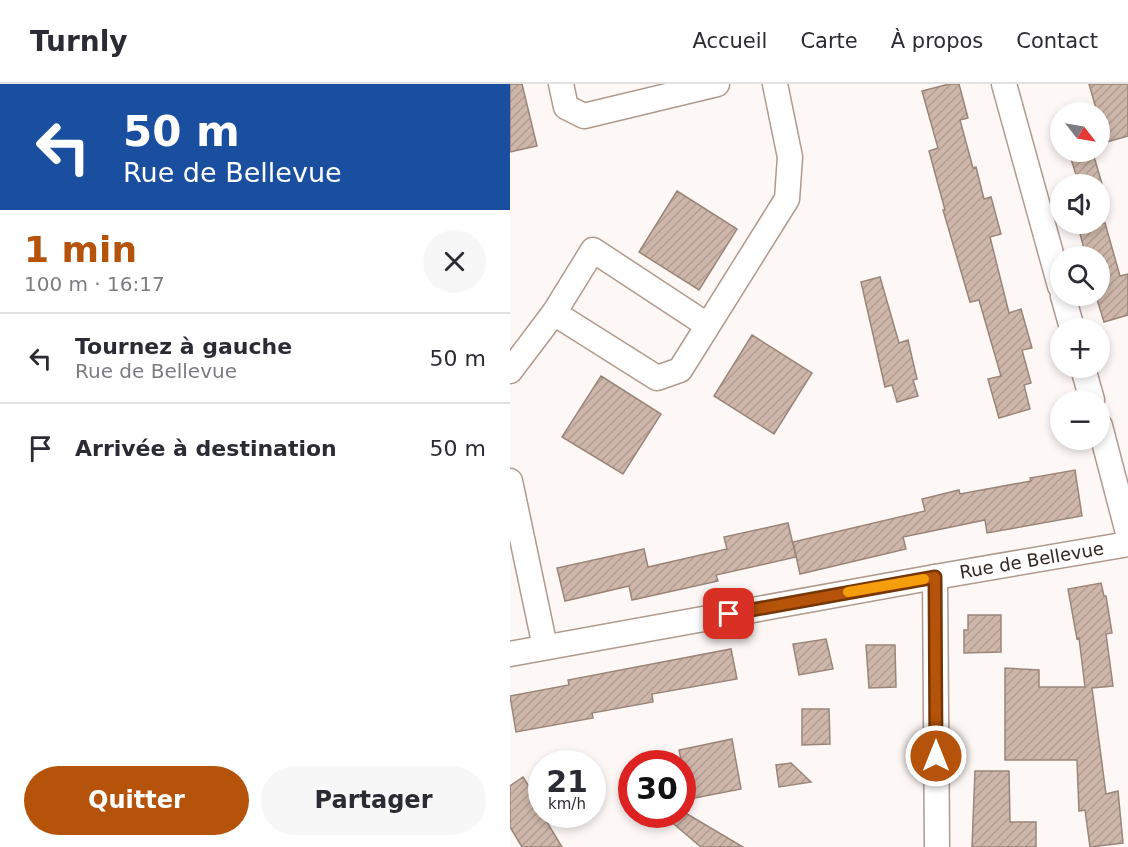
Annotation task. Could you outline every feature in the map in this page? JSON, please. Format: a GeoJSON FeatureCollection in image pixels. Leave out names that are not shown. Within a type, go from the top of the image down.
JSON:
{"type":"FeatureCollection","features":[{"type":"Feature","properties":{"kind":"street"},"geometry":{"type":"LineString","coordinates":[[561,84],[566,107],[584,116],[717,84]]}},
{"type":"Feature","properties":{"kind":"street"},"geometry":{"type":"LineString","coordinates":[[554,313],[657,378],[680,370],[787,199],[790,157],[775,84]]}},
{"type":"Feature","properties":{"kind":"street"},"geometry":{"type":"LineString","coordinates":[[1004,84],[1050,250]]}},
{"type":"Feature","properties":{"kind":"street"},"geometry":{"type":"LineString","coordinates":[[510,371],[554,313],[593,250],[707,325]]}},
{"type":"Feature","properties":{"kind":"street"},"geometry":{"type":"LineString","coordinates":[[1106,450],[1128,533]]}},
{"type":"Feature","properties":{"kind":"street"},"geometry":{"type":"LineString","coordinates":[[510,481],[545,647]]}},
{"type":"Feature","properties":{"kind":"street","name":"Rue de Bellevue"},"geometry":{"type":"LineString","coordinates":[[510,654],[1128,544]]}},
{"type":"Feature","properties":{"kind":"street"},"geometry":{"type":"LineString","coordinates":[[935,577],[937,847]]}},
{"type":"Feature","properties":{"kind":"building"},"geometry":{"type":"Polygon","coordinates":[[[510,84],[522,84],[537,146],[510,152],[510,84]]]}},
{"type":"Feature","properties":{"kind":"building"},"geometry":{"type":"Polygon","coordinates":[[[949,84],[959,84],[968,118],[960,120],[973,168],[976,167],[984,199],[991,197],[1001,234],[990,237],[1009,313],[1021,309],[1032,348],[1022,350],[1031,383],[1024,385],[1030,409],[999,418],[988,379],[1001,376],[979,300],[970,302],[943,210],[945,210],[929,151],[938,148],[922,91],[949,84]]]}},
{"type":"Feature","properties":{"kind":"building"},"geometry":{"type":"Polygon","coordinates":[[[1089,84],[1128,84],[1128,136],[1110,141],[1110,102],[1094,102],[1089,84]]]}},
{"type":"Feature","properties":{"kind":"building"},"geometry":{"type":"Polygon","coordinates":[[[1072,162],[1096,162],[1099,174],[1076,174],[1072,162]]]}},
{"type":"Feature","properties":{"kind":"building"},"geometry":{"type":"Polygon","coordinates":[[[677,191],[737,229],[699,290],[639,252],[677,191]]]}},
{"type":"Feature","properties":{"kind":"building"},"geometry":{"type":"Polygon","coordinates":[[[1080,234],[1108,234],[1120,276],[1128,274],[1128,315],[1110,320],[1110,318],[1103,318],[1099,306],[1110,306],[1110,246],[1083,246],[1080,234]]]}},
{"type":"Feature","properties":{"kind":"building"},"geometry":{"type":"Polygon","coordinates":[[[880,277],[899,343],[908,340],[917,379],[913,380],[918,396],[897,402],[892,385],[885,387],[861,282],[880,277]]]}},
{"type":"Feature","properties":{"kind":"building"},"geometry":{"type":"Polygon","coordinates":[[[752,335],[812,373],[774,434],[714,396],[752,335]]]}},
{"type":"Feature","properties":{"kind":"building"},"geometry":{"type":"Polygon","coordinates":[[[601,376],[661,414],[623,474],[562,437],[601,376]]]}},
{"type":"Feature","properties":{"kind":"building"},"geometry":{"type":"Polygon","coordinates":[[[1075,470],[1082,516],[987,533],[985,520],[903,537],[906,549],[800,574],[793,542],[925,511],[922,499],[959,490],[960,494],[1031,481],[1030,478],[1075,470]]]}},
{"type":"Feature","properties":{"kind":"building"},"geometry":{"type":"Polygon","coordinates":[[[788,523],[796,557],[716,575],[718,581],[632,600],[629,586],[565,601],[557,568],[644,549],[648,567],[727,549],[724,537],[788,523]]]}},
{"type":"Feature","properties":{"kind":"building"},"geometry":{"type":"Polygon","coordinates":[[[1101,583],[1104,596],[1106,596],[1112,633],[1106,634],[1113,686],[1092,688],[1106,794],[1118,791],[1123,843],[1090,847],[1085,810],[1079,811],[1077,760],[1005,760],[1005,668],[1039,670],[1039,687],[1085,687],[1079,638],[1077,639],[1068,589],[1101,583]]]}},
{"type":"Feature","properties":{"kind":"building"},"geometry":{"type":"Polygon","coordinates":[[[968,615],[1001,615],[1001,652],[964,653],[964,630],[968,630],[968,615]]]}},
{"type":"Feature","properties":{"kind":"building"},"geometry":{"type":"Polygon","coordinates":[[[826,639],[833,669],[799,675],[793,644],[826,639]]]}},
{"type":"Feature","properties":{"kind":"building"},"geometry":{"type":"Polygon","coordinates":[[[866,645],[895,645],[896,687],[869,688],[866,645]]]}},
{"type":"Feature","properties":{"kind":"building"},"geometry":{"type":"Polygon","coordinates":[[[731,649],[737,679],[652,694],[653,702],[592,713],[593,718],[516,732],[510,696],[569,685],[568,680],[731,649]]]}},
{"type":"Feature","properties":{"kind":"building"},"geometry":{"type":"Polygon","coordinates":[[[802,709],[829,709],[830,744],[802,745],[802,709]]]}},
{"type":"Feature","properties":{"kind":"building"},"geometry":{"type":"Polygon","coordinates":[[[732,739],[741,789],[696,798],[696,750],[679,750],[732,739]]]}},
{"type":"Feature","properties":{"kind":"building"},"geometry":{"type":"Polygon","coordinates":[[[791,763],[811,782],[779,787],[776,765],[791,763]]]}},
{"type":"Feature","properties":{"kind":"building"},"geometry":{"type":"Polygon","coordinates":[[[975,771],[1009,771],[1010,822],[1036,822],[1036,847],[972,847],[975,771]]]}},
{"type":"Feature","properties":{"kind":"building"},"geometry":{"type":"Polygon","coordinates":[[[523,777],[528,785],[528,828],[550,828],[562,847],[522,847],[510,827],[510,786],[523,777]]]}},
{"type":"Feature","properties":{"kind":"building"},"geometry":{"type":"Polygon","coordinates":[[[696,819],[743,847],[701,847],[679,828],[696,828],[696,819]]]}},
{"type":"Feature","properties":{"kind":"slow traffic"},"geometry":{"type":"LineString","coordinates":[[848,592],[924,579]]}},
{"type":"Feature","properties":{"kind":"route"},"geometry":{"type":"LineString","coordinates":[[729,614],[935,577],[936,756]]}}]}
